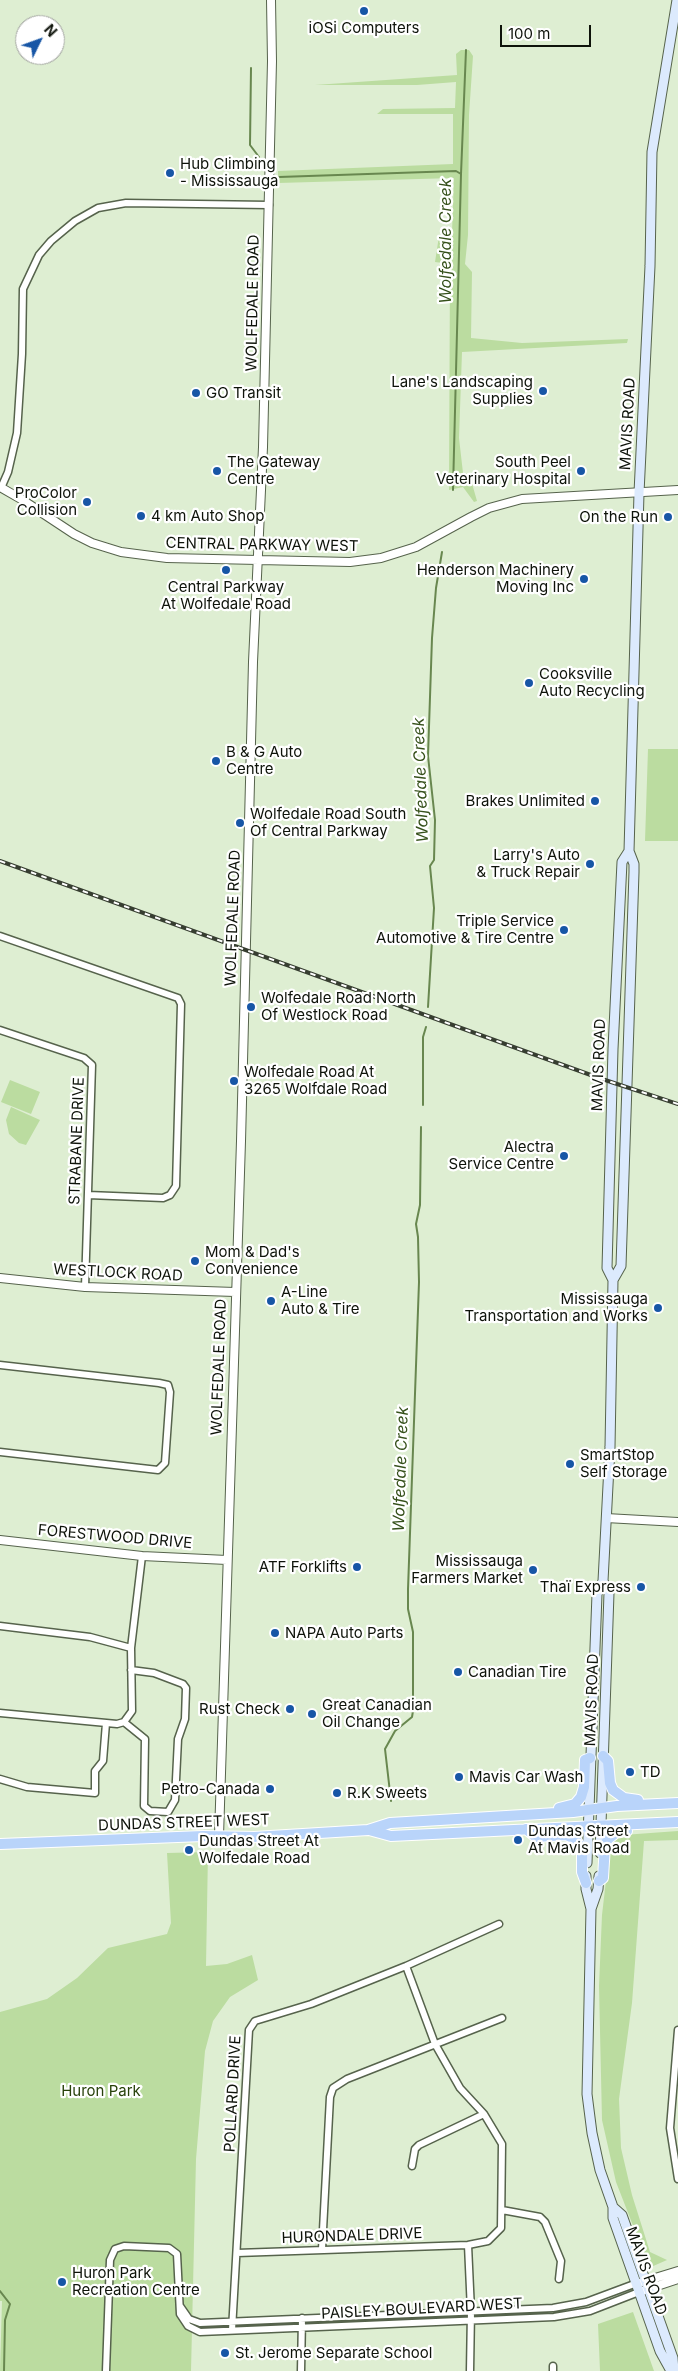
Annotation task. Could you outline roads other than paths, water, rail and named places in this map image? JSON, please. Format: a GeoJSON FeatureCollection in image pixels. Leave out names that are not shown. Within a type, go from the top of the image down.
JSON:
{"type":"FeatureCollection","features":[{"type":"Feature","properties":{"kind":"main road","name":"MAVIS ROAD"},"geometry":{"type":"LineString","coordinates":[[613,1280],[621,1266],[634,872],[634,864],[629,851],[639,493],[650,266],[652,152],[677,0]]}},
{"type":"Feature","properties":{"kind":"main road","name":"MAVIS ROAD"},"geometry":{"type":"LineString","coordinates":[[629,851],[622,862],[613,1050],[607,1268],[613,1280],[610,1447],[603,1581],[596,1594],[588,1810],[586,1883],[590,1909],[589,2113],[600,2170],[613,2206],[613,2218],[673,2358],[672,2371]]}},
{"type":"Feature","properties":{"kind":"main road","name":"MAVIS ROAD"},"geometry":{"type":"LineString","coordinates":[[590,1909],[599,1881],[602,1808],[609,1593],[603,1581]]}},
{"type":"Feature","properties":{"kind":"main road"},"geometry":{"type":"LineString","coordinates":[[603,1756],[608,1761],[610,1783],[618,1796],[629,1800],[664,1799],[674,1803]]}},
{"type":"Feature","properties":{"kind":"main road"},"geometry":{"type":"LineString","coordinates":[[545,1814],[550,1809],[575,1804],[581,1797],[584,1787],[585,1760],[590,1758]]}},
{"type":"Feature","properties":{"kind":"main road","name":"DUNDAS STREET WEST"},"geometry":{"type":"LineString","coordinates":[[0,1844],[368,1830],[390,1823],[545,1814],[674,1803]]}},
{"type":"Feature","properties":{"kind":"main road","name":"DUNDAS STREET WEST"},"geometry":{"type":"LineString","coordinates":[[368,1830],[391,1836],[676,1822]]}},
{"type":"Feature","properties":{"kind":"main road"},"geometry":{"type":"LineString","coordinates":[[599,1881],[603,1878],[606,1845],[612,1834],[668,1828],[676,1822]]}},
{"type":"Feature","properties":{"kind":"main road"},"geometry":{"type":"LineString","coordinates":[[526,1829],[536,1837],[566,1835],[575,1838],[582,1849],[582,1872],[586,1883]]}},
{"type":"Feature","properties":{"kind":"street","name":"WOLFEDALE ROAD"},"geometry":{"type":"LineString","coordinates":[[219,1836],[257,560],[264,447],[272,62],[271,0]]}},
{"type":"Feature","properties":{"kind":"street"},"geometry":{"type":"LineString","coordinates":[[1,488],[8,472],[16,433],[23,289],[39,255],[51,241],[75,221],[98,208],[126,203],[269,205]]}},
{"type":"Feature","properties":{"kind":"street","name":"CENTRAL PARKWAY WEST"},"geometry":{"type":"LineString","coordinates":[[1,488],[74,534],[108,549],[153,558],[350,562],[380,558],[416,548],[471,516],[506,503],[543,496],[678,490]]}},
{"type":"Feature","properties":{"kind":"street"},"geometry":{"type":"LineString","coordinates":[[0,936],[178,998],[181,1004],[176,1186],[170,1195],[163,1198],[88,1195]]}},
{"type":"Feature","properties":{"kind":"street","name":"STRABANE DRIVE"},"geometry":{"type":"LineString","coordinates":[[0,1030],[84,1058],[92,1065],[86,1287]]}},
{"type":"Feature","properties":{"kind":"street","name":"WESTLOCK ROAD"},"geometry":{"type":"LineString","coordinates":[[0,1278],[86,1287],[235,1292]]}},
{"type":"Feature","properties":{"kind":"street"},"geometry":{"type":"LineString","coordinates":[[0,1365],[160,1383],[168,1385],[170,1392],[165,1462],[158,1470],[0,1452]]}},
{"type":"Feature","properties":{"kind":"street"},"geometry":{"type":"LineString","coordinates":[[606,1518],[678,1522]]}},
{"type":"Feature","properties":{"kind":"street","name":"FORESTWOOD DRIVE"},"geometry":{"type":"LineString","coordinates":[[0,1540],[142,1556],[227,1560]]}},
{"type":"Feature","properties":{"kind":"street"},"geometry":{"type":"LineString","coordinates":[[124,1722],[132,1711],[131,1648],[142,1556]]}},
{"type":"Feature","properties":{"kind":"street"},"geometry":{"type":"LineString","coordinates":[[0,1626],[90,1636],[131,1648]]}},
{"type":"Feature","properties":{"kind":"street"},"geometry":{"type":"LineString","coordinates":[[0,1713],[106,1723],[124,1722],[145,1739],[144,1806],[150,1812],[168,1812],[175,1800],[178,1739],[185,1719],[186,1688],[183,1684],[154,1673],[131,1670]]}},
{"type":"Feature","properties":{"kind":"street"},"geometry":{"type":"LineString","coordinates":[[0,1779],[27,1787],[95,1793],[95,1771],[103,1761],[106,1723]]}},
{"type":"Feature","properties":{"kind":"street","name":"POLLARD DRIVE"},"geometry":{"type":"LineString","coordinates":[[232,2330],[249,2030],[255,2021],[311,2004],[406,1966],[499,1924]]}},
{"type":"Feature","properties":{"kind":"street","name":"HURONDALE DRIVE"},"geometry":{"type":"LineString","coordinates":[[237,2252],[468,2245],[488,2241],[501,2228],[502,2144],[484,2114],[460,2088],[435,2044],[406,1966]]}},
{"type":"Feature","properties":{"kind":"street"},"geometry":{"type":"LineString","coordinates":[[322,2249],[330,2096],[333,2088],[347,2079],[502,2018]]}},
{"type":"Feature","properties":{"kind":"street"},"geometry":{"type":"LineString","coordinates":[[678,2030],[670,2128],[678,2179]]}},
{"type":"Feature","properties":{"kind":"street"},"geometry":{"type":"LineString","coordinates":[[412,2166],[415,2149],[419,2145],[484,2114]]}},
{"type":"Feature","properties":{"kind":"street"},"geometry":{"type":"LineString","coordinates":[[502,2210],[540,2217],[545,2222],[561,2261],[559,2279]]}},
{"type":"Feature","properties":{"kind":"street"},"geometry":{"type":"LineString","coordinates":[[468,2245],[471,2311],[470,2371]]}},
{"type":"Feature","properties":{"kind":"street","name":"PAISLEY BOULEVARD WEST"},"geometry":{"type":"LineString","coordinates":[[106,2371],[110,2260],[115,2249],[128,2246],[168,2248],[175,2252],[179,2257],[178,2303],[181,2318],[192,2329],[203,2332],[554,2317],[578,2314],[678,2271]]}},
{"type":"Feature","properties":{"kind":"street","name":"PAISLEY BOULEVARD WEST"},"geometry":{"type":"LineString","coordinates":[[178,2303],[189,2319],[196,2322],[471,2311],[571,2306],[678,2279]]}},
{"type":"Feature","properties":{"kind":"street"},"geometry":{"type":"LineString","coordinates":[[301,2371],[302,2318]]}},
{"type":"Feature","properties":{"kind":"waterway"},"geometry":{"type":"LineString","coordinates":[[461,174],[466,50]]}},
{"type":"Feature","properties":{"kind":"waterway","name":"Wolfedale Creek"},"geometry":{"type":"LineString","coordinates":[[251,68],[250,145],[259,157]]}},
{"type":"Feature","properties":{"kind":"waterway","name":"Wolfedale Creek"},"geometry":{"type":"LineString","coordinates":[[279,177],[456,171],[461,174],[453,490]]}},
{"type":"Feature","properties":{"kind":"waterway","name":"Wolfedale Creek"},"geometry":{"type":"LineString","coordinates":[[428,1007],[434,908],[430,866],[434,860],[435,820],[428,756],[432,638],[436,588],[442,552]]}},
{"type":"Feature","properties":{"kind":"waterway","name":"Wolfedale Creek"},"geometry":{"type":"LineString","coordinates":[[423,1105],[423,1037],[426,1027]]}},
{"type":"Feature","properties":{"kind":"waterway","name":"Wolfedale Creek"},"geometry":{"type":"LineString","coordinates":[[391,1801],[385,1749],[395,1731],[412,1717],[413,1711],[413,1632],[408,1609],[408,1589],[419,1282],[416,1224],[420,1205],[421,1127]]}},
{"type":"Feature","properties":{"kind":"waterway"},"geometry":{"type":"LineString","coordinates":[[0,2291],[10,2304],[5,2320],[4,2371]]}},
{"type":"Feature","properties":{"kind":"railway"},"geometry":{"type":"LineString","coordinates":[[0,861],[599,1078],[678,1104]]}},
{"type":"Feature","properties":{"kind":"place","name":"iOSi Computers"},"geometry":{"type":"Point","coordinates":[364,11]}},
{"type":"Feature","properties":{"kind":"place","name":"Hub Climbing - Mississauga"},"geometry":{"type":"Point","coordinates":[170,173]}},
{"type":"Feature","properties":{"kind":"place","name":"Lane's Landscaping Supplies"},"geometry":{"type":"Point","coordinates":[543,391]}},
{"type":"Feature","properties":{"kind":"place","name":"GO Transit"},"geometry":{"type":"Point","coordinates":[196,393]}},
{"type":"Feature","properties":{"kind":"place","name":"The Gateway Centre"},"geometry":{"type":"Point","coordinates":[217,471]}},
{"type":"Feature","properties":{"kind":"place","name":"South Peel Veterinary Hospital"},"geometry":{"type":"Point","coordinates":[581,471]}},
{"type":"Feature","properties":{"kind":"place","name":"ProColor Collision"},"geometry":{"type":"Point","coordinates":[87,502]}},
{"type":"Feature","properties":{"kind":"place","name":"4 km Auto Shop"},"geometry":{"type":"Point","coordinates":[141,516]}},
{"type":"Feature","properties":{"kind":"place","name":"On the Run"},"geometry":{"type":"Point","coordinates":[668,517]}},
{"type":"Feature","properties":{"kind":"place","name":"Central Parkway At Wolfedale Road"},"geometry":{"type":"Point","coordinates":[226,570]}},
{"type":"Feature","properties":{"kind":"place","name":"Henderson Machinery Moving Inc"},"geometry":{"type":"Point","coordinates":[584,579]}},
{"type":"Feature","properties":{"kind":"place","name":"Cooksville Auto Recycling"},"geometry":{"type":"Point","coordinates":[529,683]}},
{"type":"Feature","properties":{"kind":"place","name":"B & G Auto Centre"},"geometry":{"type":"Point","coordinates":[216,761]}},
{"type":"Feature","properties":{"kind":"place","name":"Brakes Unlimited"},"geometry":{"type":"Point","coordinates":[595,801]}},
{"type":"Feature","properties":{"kind":"place","name":"Wolfedale Road South Of Central Parkway"},"geometry":{"type":"Point","coordinates":[240,823]}},
{"type":"Feature","properties":{"kind":"place","name":"Larry's Auto & Truck Repair"},"geometry":{"type":"Point","coordinates":[590,864]}},
{"type":"Feature","properties":{"kind":"place","name":"Triple Service Automotive & Tire Centre"},"geometry":{"type":"Point","coordinates":[564,930]}},
{"type":"Feature","properties":{"kind":"place","name":"Wolfedale Road North Of Westlock Road"},"geometry":{"type":"Point","coordinates":[251,1007]}},
{"type":"Feature","properties":{"kind":"place","name":"Wolfedale Road At 3265 Wolfdale Road"},"geometry":{"type":"Point","coordinates":[234,1081]}},
{"type":"Feature","properties":{"kind":"place","name":"Alectra Service Centre"},"geometry":{"type":"Point","coordinates":[564,1156]}},
{"type":"Feature","properties":{"kind":"place","name":"Mom & Dad's Convenience"},"geometry":{"type":"Point","coordinates":[195,1261]}},
{"type":"Feature","properties":{"kind":"place","name":"A-Line Auto & Tire"},"geometry":{"type":"Point","coordinates":[271,1301]}},
{"type":"Feature","properties":{"kind":"place","name":"Mississauga Transportation and Works"},"geometry":{"type":"Point","coordinates":[658,1308]}},
{"type":"Feature","properties":{"kind":"place","name":"SmartStop Self Storage"},"geometry":{"type":"Point","coordinates":[570,1464]}},
{"type":"Feature","properties":{"kind":"place","name":"ATF Forklifts"},"geometry":{"type":"Point","coordinates":[357,1567]}},
{"type":"Feature","properties":{"kind":"place","name":"Mississauga Farmers Market"},"geometry":{"type":"Point","coordinates":[533,1570]}},
{"type":"Feature","properties":{"kind":"place","name":"Thaï Express"},"geometry":{"type":"Point","coordinates":[641,1587]}},
{"type":"Feature","properties":{"kind":"place","name":"NAPA Auto Parts"},"geometry":{"type":"Point","coordinates":[275,1633]}},
{"type":"Feature","properties":{"kind":"place","name":"Canadian Tire"},"geometry":{"type":"Point","coordinates":[458,1672]}},
{"type":"Feature","properties":{"kind":"place","name":"Rust Check"},"geometry":{"type":"Point","coordinates":[290,1709]}},
{"type":"Feature","properties":{"kind":"place","name":"Great Canadian Oil Change"},"geometry":{"type":"Point","coordinates":[312,1714]}},
{"type":"Feature","properties":{"kind":"place","name":"TD"},"geometry":{"type":"Point","coordinates":[630,1772]}},
{"type":"Feature","properties":{"kind":"place","name":"Mavis Car Wash"},"geometry":{"type":"Point","coordinates":[459,1777]}},
{"type":"Feature","properties":{"kind":"place","name":"Petro-Canada"},"geometry":{"type":"Point","coordinates":[270,1789]}},
{"type":"Feature","properties":{"kind":"place","name":"R.K Sweets"},"geometry":{"type":"Point","coordinates":[337,1793]}},
{"type":"Feature","properties":{"kind":"place","name":"Dundas Street At Mavis Road"},"geometry":{"type":"Point","coordinates":[518,1840]}},
{"type":"Feature","properties":{"kind":"place","name":"Dundas Street At Wolfedale Road"},"geometry":{"type":"Point","coordinates":[189,1850]}},
{"type":"Feature","properties":{"kind":"place","name":"Huron Park Recreation Centre"},"geometry":{"type":"Point","coordinates":[62,2282]}},
{"type":"Feature","properties":{"kind":"place","name":"St. Jerome Separate School"},"geometry":{"type":"Point","coordinates":[225,2353]}},
{"type":"Feature","properties":{"kind":"park label","name":"Huron Park"},"geometry":{"type":"Point","coordinates":[101,2091]}}]}
